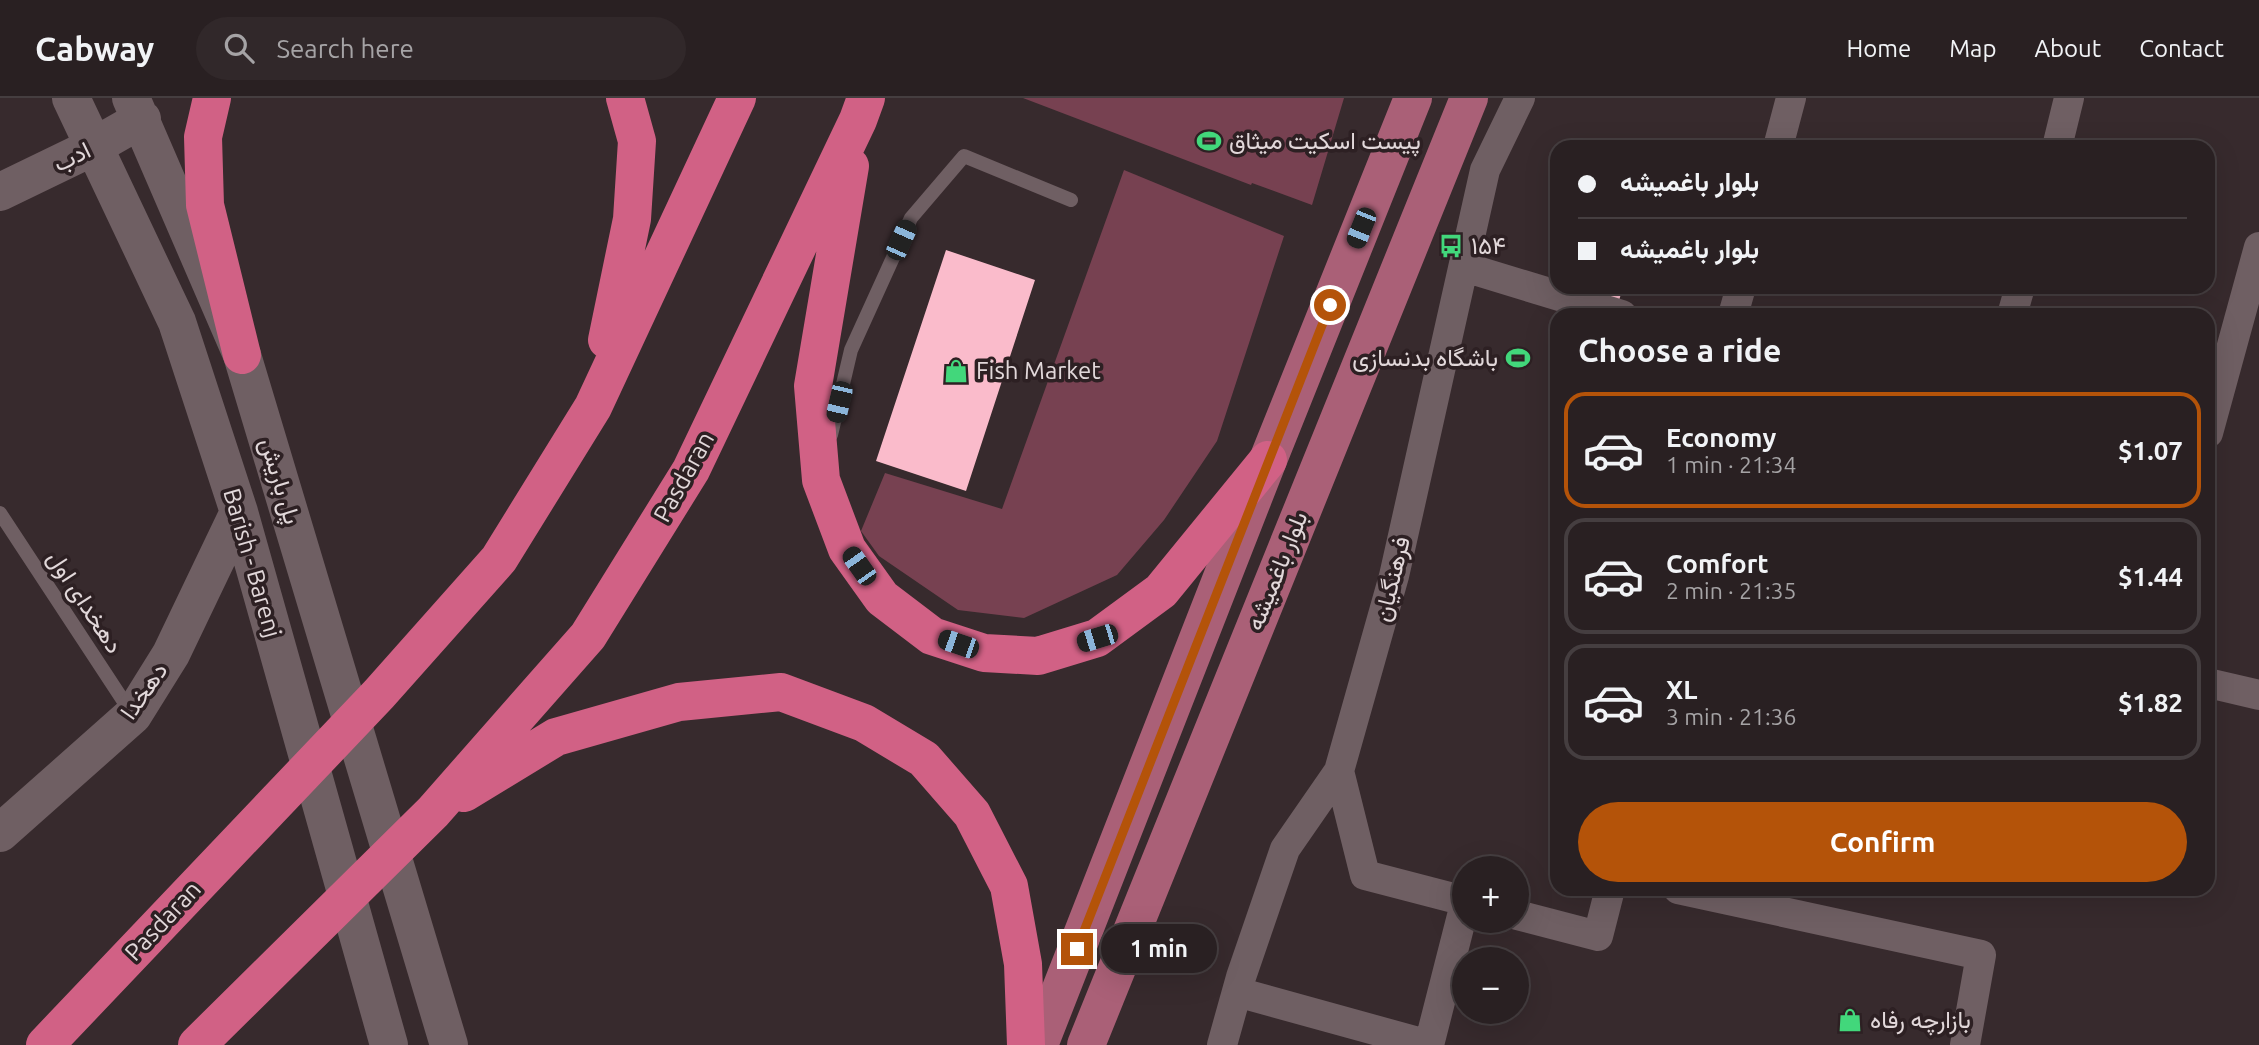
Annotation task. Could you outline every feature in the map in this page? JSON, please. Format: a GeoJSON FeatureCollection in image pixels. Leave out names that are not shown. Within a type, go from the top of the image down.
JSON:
{"type":"FeatureCollection","features":[{"type":"Feature","properties":{"kind":"highway"},"geometry":{"type":"LineString","coordinates":[[212,98],[203,137],[205,205],[242,355]]}},
{"type":"Feature","properties":{"kind":"highway"},"geometry":{"type":"LineString","coordinates":[[593,407],[632,219],[637,141],[625,98]]}},
{"type":"Feature","properties":{"kind":"highway"},"geometry":{"type":"LineString","coordinates":[[593,407],[737,98]]}},
{"type":"Feature","properties":{"kind":"highway"},"geometry":{"type":"LineString","coordinates":[[862,109],[813,386],[821,480],[847,549],[882,598],[932,635],[984,653],[1038,656],[1097,638],[1161,590],[1268,460]]}},
{"type":"Feature","properties":{"kind":"highway","name":"Pasdaran"},"geometry":{"type":"LineString","coordinates":[[433,812],[588,636],[691,470],[862,109]]}},
{"type":"Feature","properties":{"kind":"highway","name":"Pasdaran"},"geometry":{"type":"LineString","coordinates":[[46,1045],[379,694],[499,559],[593,407]]}},
{"type":"Feature","properties":{"kind":"highway"},"geometry":{"type":"LineString","coordinates":[[197,1045],[433,812],[556,737],[679,702],[781,692],[863,723],[924,758],[972,814],[1009,886],[1023,964],[1026,1045]]}},
{"type":"Feature","properties":{"kind":"main road","name":"Barish - Barenj"},"geometry":{"type":"LineString","coordinates":[[71,98],[177,322],[239,512],[389,1045]]}},
{"type":"Feature","properties":{"kind":"main road","name":"بلوار باغمیشه"},"geometry":{"type":"LineString","coordinates":[[1039,1045],[1413,98]]}},
{"type":"Feature","properties":{"kind":"main road","name":"بلوار باغمیشه"},"geometry":{"type":"LineString","coordinates":[[1086,1045],[1469,98]]}},
{"type":"Feature","properties":{"kind":"main road","name":"ادب"},"geometry":{"type":"LineString","coordinates":[[0,192],[93,147],[137,108]]}},
{"type":"Feature","properties":{"kind":"main road","name":"پل باریش"},"geometry":{"type":"LineString","coordinates":[[137,108],[242,355],[449,1045]]}},
{"type":"Feature","properties":{"kind":"main road","name":"دهخدا"},"geometry":{"type":"LineString","coordinates":[[0,833],[133,715],[171,654],[239,512]]}},
{"type":"Feature","properties":{"kind":"street","name":"فرهنگیان"},"geometry":{"type":"LineString","coordinates":[[1222,1045],[1285,849],[1339,771],[1394,576],[1485,170],[1520,98]]}},
{"type":"Feature","properties":{"kind":"street"},"geometry":{"type":"LineString","coordinates":[[1780,140],[1791,98]]}},
{"type":"Feature","properties":{"kind":"street"},"geometry":{"type":"LineString","coordinates":[[2059,140],[2069,98]]}},
{"type":"Feature","properties":{"kind":"street"},"geometry":{"type":"LineString","coordinates":[[1446,154],[1485,170]]}},
{"type":"Feature","properties":{"kind":"street"},"geometry":{"type":"LineString","coordinates":[[2215,407],[2259,247]]}},
{"type":"Feature","properties":{"kind":"street"},"geometry":{"type":"LineString","coordinates":[[1464,267],[1550,293]]}},
{"type":"Feature","properties":{"kind":"street"},"geometry":{"type":"LineString","coordinates":[[1553,294],[1599,308]]}},
{"type":"Feature","properties":{"kind":"street"},"geometry":{"type":"LineString","coordinates":[[2215,686],[2259,695]]}},
{"type":"Feature","properties":{"kind":"street"},"geometry":{"type":"LineString","coordinates":[[1339,771],[1365,875],[1452,898]]}},
{"type":"Feature","properties":{"kind":"street"},"geometry":{"type":"LineString","coordinates":[[1529,918],[1598,936],[1608,896]]}},
{"type":"Feature","properties":{"kind":"street"},"geometry":{"type":"LineString","coordinates":[[1710,896],[1981,955],[1965,1045]]}},
{"type":"Feature","properties":{"kind":"street"},"geometry":{"type":"LineString","coordinates":[[1237,992],[1429,1045],[1457,933]]}},
{"type":"Feature","properties":{"kind":"lane"},"geometry":{"type":"LineString","coordinates":[[821,480],[851,350],[911,218],[964,156],[1071,200]]}},
{"type":"Feature","properties":{"kind":"lane","name":"دهخدای اول"},"geometry":{"type":"LineString","coordinates":[[0,513],[133,715]]}},
{"type":"Feature","properties":{"kind":"shaded area"},"geometry":{"type":"Polygon","coordinates":[[[1023,98],[1344,98],[1312,205],[1252,183],[1251,185],[1023,98]]]}},
{"type":"Feature","properties":{"kind":"shaded area"},"geometry":{"type":"Polygon","coordinates":[[[1124,170],[1284,236],[1217,441],[1164,520],[1117,575],[1024,618],[958,610],[879,556],[861,531],[885,473],[1002,509],[1124,170]]]}},
{"type":"Feature","properties":{"kind":"building","name":"Fish Market"},"geometry":{"type":"Polygon","coordinates":[[[946,250],[1035,280],[966,491],[876,461],[946,250]]]}},
{"type":"Feature","properties":{"kind":"building"},"geometry":{"type":"Polygon","coordinates":[[[1583,294],[1621,294],[1618,304],[1583,294]]]}},
{"type":"Feature","properties":{"kind":"place","name":"پیست اسکیت میثاق"},"geometry":{"type":"Point","coordinates":[1209,141]}},
{"type":"Feature","properties":{"kind":"place","name":"۱۵۴"},"geometry":{"type":"Point","coordinates":[1451,246]}},
{"type":"Feature","properties":{"kind":"place","name":"باشگاه بدنسازی"},"geometry":{"type":"Point","coordinates":[1518,358]}},
{"type":"Feature","properties":{"kind":"place","name":"Fish Market"},"geometry":{"type":"Point","coordinates":[956,371]}},
{"type":"Feature","properties":{"kind":"place","name":"بازارچه رفاه"},"geometry":{"type":"Point","coordinates":[1850,1020]}},
{"type":"Feature","properties":{"kind":"route"},"geometry":{"type":"LineString","coordinates":[[1077,949],[1330,305]]}}]}
